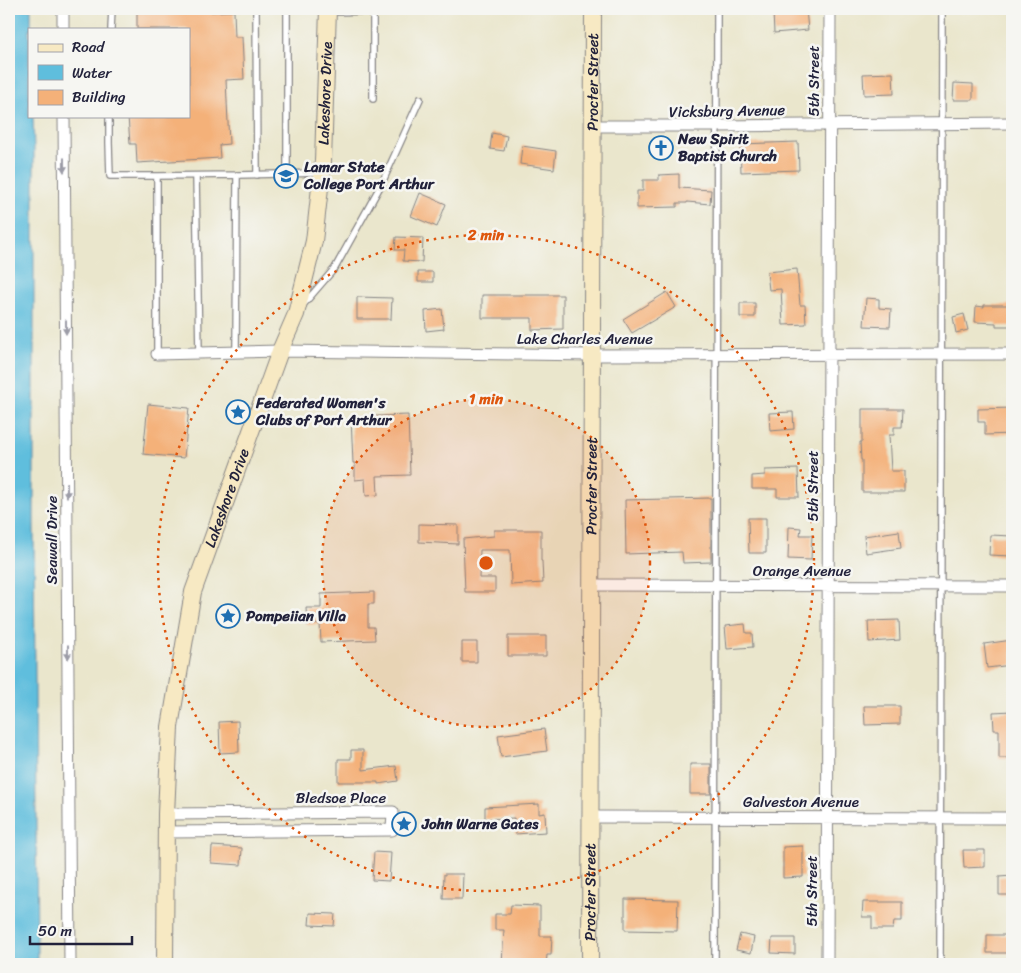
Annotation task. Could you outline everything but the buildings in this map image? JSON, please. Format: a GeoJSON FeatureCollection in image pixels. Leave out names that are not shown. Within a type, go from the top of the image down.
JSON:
{"type":"FeatureCollection","features":[{"type":"Feature","properties":{"kind":"street"},"geometry":{"type":"LineString","coordinates":[[63,9],[63,28]]}},
{"type":"Feature","properties":{"kind":"street","name":"Procter Street"},"geometry":{"type":"LineString","coordinates":[[590,964],[593,9]]}},
{"type":"Feature","properties":{"kind":"street","name":"5th Street"},"geometry":{"type":"LineString","coordinates":[[827,964],[830,9]]}},
{"type":"Feature","properties":{"kind":"street","name":"Lakeshore Drive"},"geometry":{"type":"LineString","coordinates":[[165,964],[166,814],[170,727],[193,592],[280,352],[296,314],[314,241],[323,161],[328,11]]}},
{"type":"Feature","properties":{"kind":"street","name":"Seawall Drive"},"geometry":{"type":"LineString","coordinates":[[64,118],[70,964]]}},
{"type":"Feature","properties":{"kind":"street","name":"Vicksburg Avenue"},"geometry":{"type":"LineString","coordinates":[[592,126],[1012,123]]}},
{"type":"Feature","properties":{"kind":"street","name":"Lake Charles Avenue"},"geometry":{"type":"LineString","coordinates":[[157,354],[280,352],[1012,354]]}},
{"type":"Feature","properties":{"kind":"street","name":"Orange Avenue"},"geometry":{"type":"LineString","coordinates":[[591,585],[1012,586]]}},
{"type":"Feature","properties":{"kind":"street","name":"Bledsoe Place"},"geometry":{"type":"LineString","coordinates":[[166,814],[392,812],[392,830],[166,832]]}},
{"type":"Feature","properties":{"kind":"street","name":"Galveston Avenue"},"geometry":{"type":"LineString","coordinates":[[590,817],[1012,818]]}},
{"type":"Feature","properties":{"kind":"lane"},"geometry":{"type":"LineString","coordinates":[[111,28],[112,9]]}},
{"type":"Feature","properties":{"kind":"lane"},"geometry":{"type":"LineString","coordinates":[[256,9],[257,175]]}},
{"type":"Feature","properties":{"kind":"lane"},"geometry":{"type":"LineString","coordinates":[[286,9],[287,174]]}},
{"type":"Feature","properties":{"kind":"lane"},"geometry":{"type":"LineString","coordinates":[[715,964],[718,9]]}},
{"type":"Feature","properties":{"kind":"lane"},"geometry":{"type":"LineString","coordinates":[[940,964],[942,9]]}},
{"type":"Feature","properties":{"kind":"lane"},"geometry":{"type":"LineString","coordinates":[[328,11],[373,12],[373,99]]}},
{"type":"Feature","properties":{"kind":"lane"},"geometry":{"type":"LineString","coordinates":[[296,314],[335,268],[382,183],[420,99]]}},
{"type":"Feature","properties":{"kind":"lane"},"geometry":{"type":"LineString","coordinates":[[109,118],[110,176],[321,173]]}},
{"type":"Feature","properties":{"kind":"lane"},"geometry":{"type":"LineString","coordinates":[[236,352],[237,175]]}},
{"type":"Feature","properties":{"kind":"lane"},"geometry":{"type":"LineString","coordinates":[[157,176],[157,354]]}},
{"type":"Feature","properties":{"kind":"lane"},"geometry":{"type":"LineString","coordinates":[[196,176],[199,353]]}},
{"type":"Feature","properties":{"kind":"water"},"geometry":{"type":"Polygon","coordinates":[[[9,9],[31,9],[31,28],[28,28],[28,118],[33,118],[34,150],[37,964],[9,964],[9,9]]]}},
{"type":"Feature","properties":{"kind":"place","name":"New Spirit Baptist Church"},"geometry":{"type":"Point","coordinates":[661,148]}},
{"type":"Feature","properties":{"kind":"place","name":"Lamar State College Port Arthur"},"geometry":{"type":"Point","coordinates":[286,176]}},
{"type":"Feature","properties":{"kind":"place","name":"Federated Women's Clubs of Port Arthur"},"geometry":{"type":"Point","coordinates":[238,412]}},
{"type":"Feature","properties":{"kind":"place","name":"Pompeiian Villa"},"geometry":{"type":"Point","coordinates":[228,616]}},
{"type":"Feature","properties":{"kind":"place","name":"John Warne Gates"},"geometry":{"type":"Point","coordinates":[404,824]}}]}
